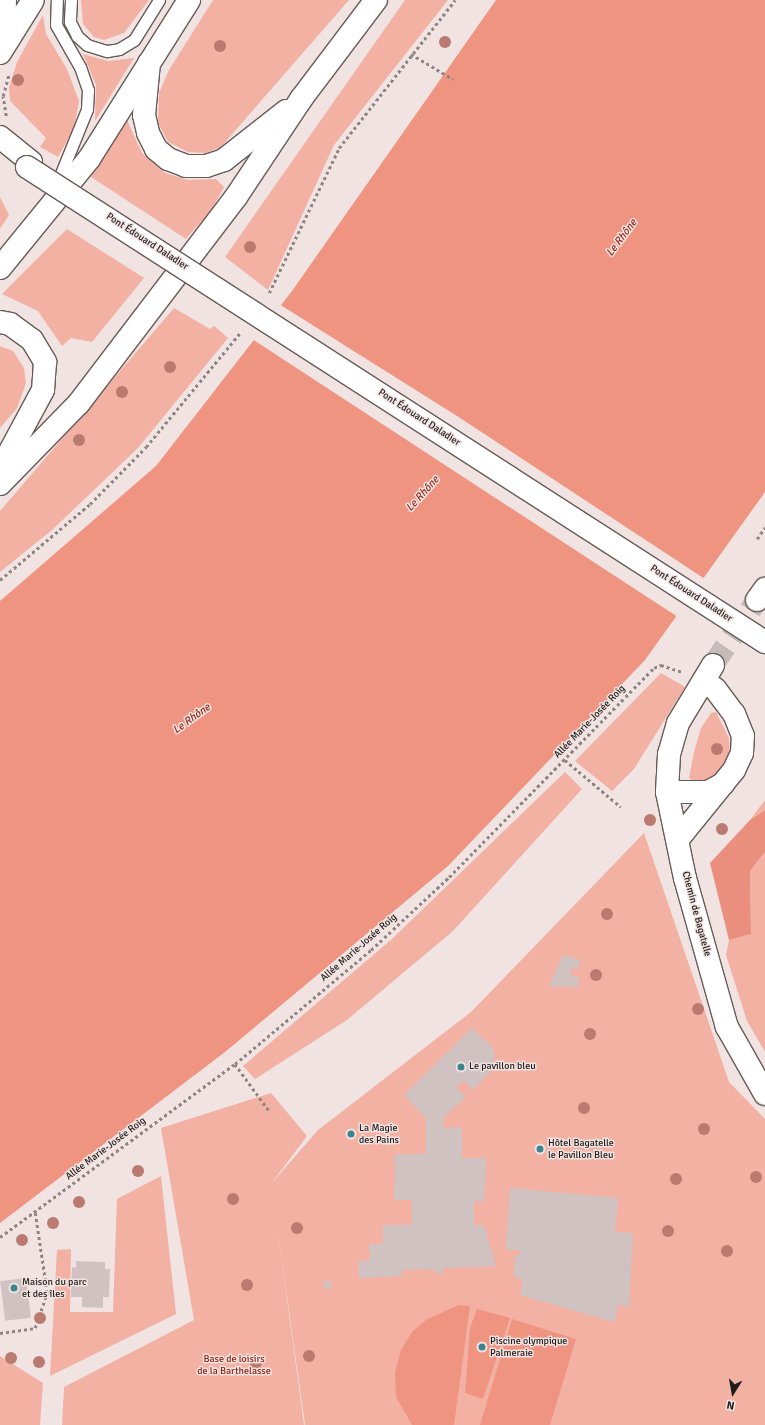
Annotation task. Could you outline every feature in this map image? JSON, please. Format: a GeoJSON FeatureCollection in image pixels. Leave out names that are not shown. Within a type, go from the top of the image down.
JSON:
{"type":"FeatureCollection","features":[{"type":"Feature","properties":{"kind":"main road"},"geometry":{"type":"LineString","coordinates":[[4,56],[5,0]]}},
{"type":"Feature","properties":{"kind":"main road"},"geometry":{"type":"LineString","coordinates":[[4,56],[33,0]]}},
{"type":"Feature","properties":{"kind":"main road"},"geometry":{"type":"LineString","coordinates":[[0,268],[89,159],[190,0]]}},
{"type":"Feature","properties":{"kind":"main road"},"geometry":{"type":"LineString","coordinates":[[0,484],[79,403],[236,197],[301,99],[376,0]]}},
{"type":"Feature","properties":{"kind":"main road"},"geometry":{"type":"LineString","coordinates":[[150,62],[144,115],[148,133],[156,148],[168,159],[186,166],[206,166],[224,160],[301,99]]}},
{"type":"Feature","properties":{"kind":"main road","name":"Pont Édouard Daladier"},"geometry":{"type":"LineString","coordinates":[[5,130],[29,164]]}},
{"type":"Feature","properties":{"kind":"main road","name":"Pont Édouard Daladier"},"geometry":{"type":"LineString","coordinates":[[0,152],[29,164],[765,642]]}},
{"type":"Feature","properties":{"kind":"main road"},"geometry":{"type":"LineString","coordinates":[[0,322],[10,324],[32,340],[45,362],[43,390],[0,470]]}},
{"type":"Feature","properties":{"kind":"main road"},"geometry":{"type":"LineString","coordinates":[[678,839],[723,784],[742,753],[743,736],[734,714],[715,689],[708,673]]}},
{"type":"Feature","properties":{"kind":"main road","name":"Chemin de Bagatelle"},"geometry":{"type":"LineString","coordinates":[[708,673],[678,724],[669,754],[667,792],[726,1027],[765,1094]]}},
{"type":"Feature","properties":{"kind":"main road"},"geometry":{"type":"LineString","coordinates":[[667,792],[708,792],[723,784]]}},
{"type":"Feature","properties":{"kind":"lane"},"geometry":{"type":"LineString","coordinates":[[44,216],[87,109],[88,90],[80,67],[56,25],[57,0]]}},
{"type":"Feature","properties":{"kind":"lane"},"geometry":{"type":"LineString","coordinates":[[71,0],[70,22],[77,36],[87,45],[106,51],[119,49],[134,40],[159,0]]}},
{"type":"Feature","properties":{"kind":"path"},"geometry":{"type":"LineString","coordinates":[[269,294],[339,148],[411,54],[455,0]]}},
{"type":"Feature","properties":{"kind":"path"},"geometry":{"type":"LineString","coordinates":[[411,54],[453,79]]}},
{"type":"Feature","properties":{"kind":"path"},"geometry":{"type":"LineString","coordinates":[[4,56],[3,96],[5,130]]}},
{"type":"Feature","properties":{"kind":"path"},"geometry":{"type":"LineString","coordinates":[[0,580],[90,504],[146,447],[240,333]]}},
{"type":"Feature","properties":{"kind":"path"},"geometry":{"type":"LineString","coordinates":[[757,538],[764,530]]}},
{"type":"Feature","properties":{"kind":"path","name":"Allée Marie-Josée Roig"},"geometry":{"type":"LineString","coordinates":[[0,1236],[35,1213],[235,1064],[371,950],[565,760],[654,668],[668,666],[708,673]]}},
{"type":"Feature","properties":{"kind":"path"},"geometry":{"type":"LineString","coordinates":[[565,760],[621,807]]}},
{"type":"Feature","properties":{"kind":"path"},"geometry":{"type":"LineString","coordinates":[[235,1064],[270,1112]]}},
{"type":"Feature","properties":{"kind":"path"},"geometry":{"type":"LineString","coordinates":[[0,1333],[35,1328],[47,1293],[35,1213]]}},
{"type":"Feature","properties":{"kind":"green space"},"geometry":{"type":"Polygon","coordinates":[[[81,0],[149,0],[124,33],[104,40],[94,37],[83,24],[81,0]]]}},
{"type":"Feature","properties":{"kind":"green space"},"geometry":{"type":"Polygon","coordinates":[[[213,0],[349,0],[220,148],[205,153],[188,152],[168,142],[158,123],[159,93],[169,70],[213,0]]]}},
{"type":"Feature","properties":{"kind":"green space"},"geometry":{"type":"Polygon","coordinates":[[[405,0],[448,0],[334,145],[268,290],[225,257],[405,0]]]}},
{"type":"Feature","properties":{"kind":"green space"},"geometry":{"type":"Polygon","coordinates":[[[43,15],[46,34],[67,69],[79,101],[74,129],[58,157],[40,147],[46,138],[10,101],[9,87],[17,62],[43,15]]]}},
{"type":"Feature","properties":{"kind":"green space"},"geometry":{"type":"Polygon","coordinates":[[[83,54],[108,61],[134,58],[95,121],[96,85],[83,54]]]}},
{"type":"Feature","properties":{"kind":"green space"},"geometry":{"type":"Polygon","coordinates":[[[126,118],[142,153],[165,173],[188,180],[216,179],[224,187],[212,209],[186,239],[91,177],[126,118]]]}},
{"type":"Feature","properties":{"kind":"green space"},"geometry":{"type":"Polygon","coordinates":[[[0,197],[9,215],[0,229],[0,197]]]}},
{"type":"Feature","properties":{"kind":"green space"},"geometry":{"type":"Polygon","coordinates":[[[67,229],[144,278],[92,342],[71,338],[62,346],[38,311],[2,294],[67,229]]]}},
{"type":"Feature","properties":{"kind":"green space"},"geometry":{"type":"Polygon","coordinates":[[[174,308],[210,329],[214,326],[228,338],[138,448],[52,530],[0,572],[0,511],[174,308]]]}},
{"type":"Feature","properties":{"kind":"green space"},"geometry":{"type":"Polygon","coordinates":[[[0,346],[13,351],[24,368],[26,383],[17,408],[0,428],[0,346]]]}},
{"type":"Feature","properties":{"kind":"green space"},"geometry":{"type":"Polygon","coordinates":[[[661,673],[685,687],[634,769],[612,791],[575,761],[661,673]]]}},
{"type":"Feature","properties":{"kind":"green space"},"geometry":{"type":"Polygon","coordinates":[[[716,712],[729,738],[730,754],[715,781],[696,783],[689,778],[694,752],[701,728],[711,713],[716,712]]]}},
{"type":"Feature","properties":{"kind":"green space"},"geometry":{"type":"Polygon","coordinates":[[[565,772],[582,789],[453,931],[347,1020],[255,1079],[243,1066],[392,939],[565,772]]]}},
{"type":"Feature","properties":{"kind":"green space"},"geometry":{"type":"Polygon","coordinates":[[[765,800],[765,810],[750,820],[765,800]]]}},
{"type":"Feature","properties":{"kind":"green space","name":"Base de loisirs de la Barthelasse"},"geometry":{"type":"Polygon","coordinates":[[[644,833],[729,1082],[765,1119],[765,1425],[305,1425],[277,1225],[304,1425],[62,1425],[64,1387],[194,1320],[161,1128],[271,1093],[307,1136],[271,1184],[318,1130],[471,1012],[644,833]]]}},
{"type":"Feature","properties":{"kind":"green space"},"geometry":{"type":"Polygon","coordinates":[[[765,852],[765,1052],[747,1021],[726,955],[729,940],[751,934],[750,871],[765,852]]]}},
{"type":"Feature","properties":{"kind":"green space"},"geometry":{"type":"Polygon","coordinates":[[[161,1176],[176,1314],[50,1376],[57,1250],[71,1249],[70,1312],[113,1312],[117,1199],[161,1176]]]}},
{"type":"Feature","properties":{"kind":"green space"},"geometry":{"type":"Polygon","coordinates":[[[0,1356],[43,1383],[40,1425],[0,1425],[0,1356]]]}},
{"type":"Feature","properties":{"kind":"shaded area"},"geometry":{"type":"Polygon","coordinates":[[[765,810],[765,852],[750,871],[751,934],[729,940],[710,863],[750,820],[765,810]]]}},
{"type":"Feature","properties":{"kind":"water","name":"Le Rhône"},"geometry":{"type":"Polygon","coordinates":[[[496,0],[765,0],[765,492],[645,660],[448,866],[225,1052],[0,1223],[0,601],[156,466],[292,291],[496,0]]]}},
{"type":"Feature","properties":{"kind":"water"},"geometry":{"type":"Polygon","coordinates":[[[458,1305],[470,1306],[454,1425],[412,1425],[396,1397],[395,1373],[401,1350],[412,1332],[426,1320],[458,1305]]]}},
{"type":"Feature","properties":{"kind":"water"},"geometry":{"type":"Polygon","coordinates":[[[477,1309],[510,1318],[483,1399],[465,1393],[470,1328],[477,1309]]]}},
{"type":"Feature","properties":{"kind":"water"},"geometry":{"type":"Polygon","coordinates":[[[512,1319],[576,1339],[550,1425],[480,1425],[512,1319]]]}},
{"type":"Feature","properties":{"kind":"pier"},"geometry":{"type":"Polygon","coordinates":[[[279,304],[457,416],[705,579],[678,617],[252,339],[279,304]]]}},
{"type":"Feature","properties":{"kind":"building"},"geometry":{"type":"Polygon","coordinates":[[[563,955],[580,960],[579,968],[572,968],[571,976],[579,977],[578,987],[549,986],[563,955]]]}},
{"type":"Feature","properties":{"kind":"building"},"geometry":{"type":"Polygon","coordinates":[[[472,1028],[494,1049],[494,1068],[473,1090],[464,1081],[456,1087],[466,1097],[443,1118],[444,1128],[462,1127],[462,1158],[486,1158],[484,1202],[474,1201],[474,1225],[484,1225],[496,1266],[444,1268],[441,1275],[433,1269],[401,1270],[402,1276],[359,1278],[358,1261],[370,1260],[369,1244],[383,1244],[383,1225],[412,1225],[412,1200],[394,1200],[395,1154],[426,1154],[426,1118],[404,1095],[472,1028]]]}},
{"type":"Feature","properties":{"kind":"building"},"geometry":{"type":"Polygon","coordinates":[[[510,1188],[618,1198],[615,1232],[633,1233],[629,1307],[619,1304],[614,1322],[520,1295],[523,1280],[514,1276],[515,1255],[520,1255],[520,1250],[506,1250],[510,1188]]]}},
{"type":"Feature","properties":{"kind":"building"},"geometry":{"type":"Polygon","coordinates":[[[76,1261],[105,1262],[105,1269],[110,1269],[109,1297],[103,1297],[103,1308],[82,1307],[82,1297],[71,1297],[72,1267],[76,1268],[76,1261]]]}},
{"type":"Feature","properties":{"kind":"building","name":"Maison du parc et des îles"},"geometry":{"type":"Polygon","coordinates":[[[26,1278],[31,1318],[5,1321],[0,1281],[26,1278]]]}},
{"type":"Feature","properties":{"kind":"building"},"geometry":{"type":"Polygon","coordinates":[[[330,1280],[332,1288],[325,1289],[323,1282],[330,1280]]]}},
{"type":"Feature","properties":{"kind":"tunnel"},"geometry":{"type":"LineString","coordinates":[[713,665],[757,600]]}},
{"type":"Feature","properties":{"kind":"place","name":"Le pavillon bleu"},"geometry":{"type":"Point","coordinates":[461,1067]}},
{"type":"Feature","properties":{"kind":"place","name":"La Magie des Pains"},"geometry":{"type":"Point","coordinates":[351,1134]}},
{"type":"Feature","properties":{"kind":"place","name":"Hôtel Bagatelle le Pavillon Bleu"},"geometry":{"type":"Point","coordinates":[540,1149]}},
{"type":"Feature","properties":{"kind":"place","name":"Maison du parc et des îles"},"geometry":{"type":"Point","coordinates":[14,1288]}},
{"type":"Feature","properties":{"kind":"place","name":"Piscine olympique Palmeraie"},"geometry":{"type":"Point","coordinates":[482,1347]}}]}
